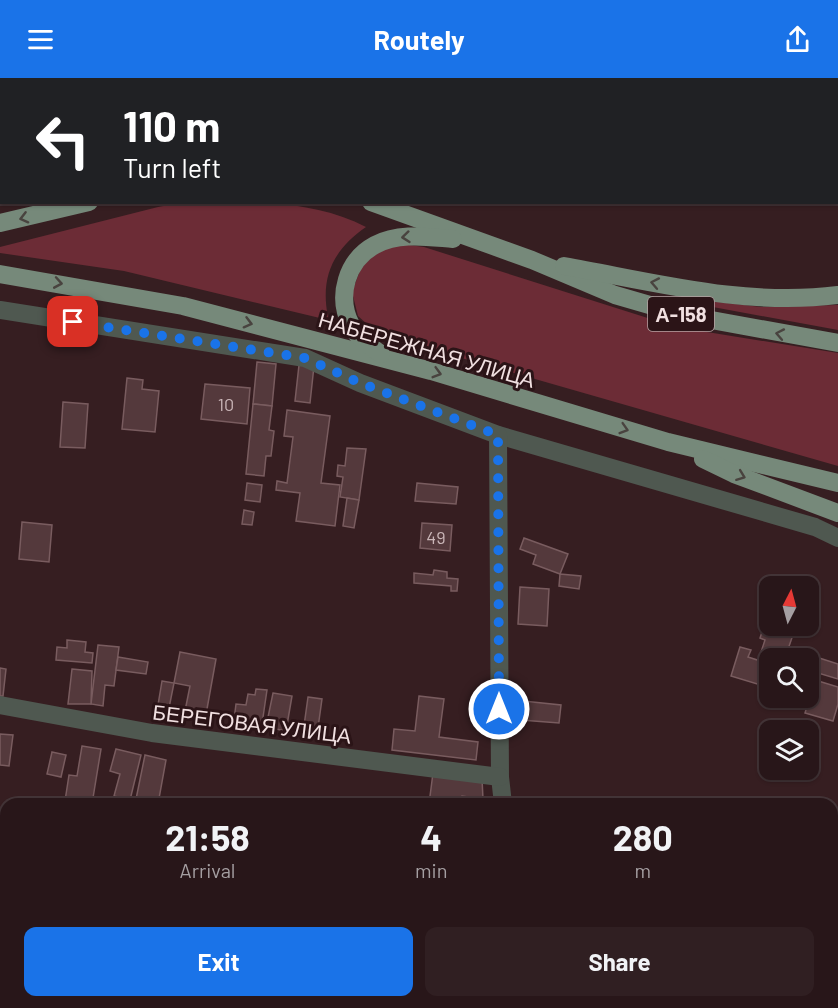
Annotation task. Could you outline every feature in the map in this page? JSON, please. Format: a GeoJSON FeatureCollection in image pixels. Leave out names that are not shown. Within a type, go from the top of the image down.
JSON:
{"type":"FeatureCollection","features":[{"type":"Feature","properties":{"kind":"main road"},"geometry":{"type":"LineString","coordinates":[[0,223],[80,204]]}},
{"type":"Feature","properties":{"kind":"main road","name":"А-158"},"geometry":{"type":"LineString","coordinates":[[377,204],[532,260],[615,295],[684,315],[838,343]]}},
{"type":"Feature","properties":{"kind":"main road"},"geometry":{"type":"LineString","coordinates":[[388,359],[363,341],[351,326],[345,307],[344,290],[349,271],[359,256],[376,244],[396,238],[419,236],[485,243]]}},
{"type":"Feature","properties":{"kind":"main road"},"geometry":{"type":"LineString","coordinates":[[532,260],[722,293],[785,299],[838,295]]}},
{"type":"Feature","properties":{"kind":"main road","name":"НАБЕРЕЖНАЯ УЛИЦА"},"geometry":{"type":"LineString","coordinates":[[0,274],[183,306],[388,359],[668,442],[838,483]]}},
{"type":"Feature","properties":{"kind":"main road"},"geometry":{"type":"LineString","coordinates":[[668,442],[734,474],[838,513]]}},
{"type":"Feature","properties":{"kind":"street"},"geometry":{"type":"LineString","coordinates":[[0,310],[305,358],[360,383],[498,435],[815,527],[838,538]]}},
{"type":"Feature","properties":{"kind":"street"},"geometry":{"type":"LineString","coordinates":[[498,435],[500,777],[502,798]]}},
{"type":"Feature","properties":{"kind":"street","name":"БЕРЕГОВАЯ УЛИЦА"},"geometry":{"type":"LineString","coordinates":[[0,705],[152,733],[500,777]]}},
{"type":"Feature","properties":{"kind":"shaded area"},"geometry":{"type":"Polygon","coordinates":[[[174,204],[283,204],[331,213],[366,227],[337,255],[328,277],[326,303],[328,317],[324,319],[124,271],[0,253],[0,247],[174,204]]]}},
{"type":"Feature","properties":{"kind":"shaded area"},"geometry":{"type":"Polygon","coordinates":[[[402,244],[424,247],[654,320],[707,332],[838,353],[838,466],[378,334],[358,316],[352,292],[361,268],[378,251],[402,244]]]}},
{"type":"Feature","properties":{"kind":"shaded area"},"geometry":{"type":"Polygon","coordinates":[[[676,297],[761,307],[838,305],[838,330],[675,300],[676,297]]]}},
{"type":"Feature","properties":{"kind":"building"},"geometry":{"type":"Polygon","coordinates":[[[257,362],[276,364],[272,406],[253,404],[257,362]]]}},
{"type":"Feature","properties":{"kind":"building"},"geometry":{"type":"Polygon","coordinates":[[[299,365],[314,366],[310,403],[295,401],[299,365]]]}},
{"type":"Feature","properties":{"kind":"building"},"geometry":{"type":"Polygon","coordinates":[[[127,378],[143,380],[142,389],[159,391],[155,432],[122,429],[127,378]]]}},
{"type":"Feature","properties":{"kind":"building"},"geometry":{"type":"Polygon","coordinates":[[[205,384],[250,388],[247,424],[201,419],[205,384]]]}},
{"type":"Feature","properties":{"kind":"building"},"geometry":{"type":"Polygon","coordinates":[[[63,402],[88,404],[85,448],[60,447],[63,402]]]}},
{"type":"Feature","properties":{"kind":"building"},"geometry":{"type":"Polygon","coordinates":[[[253,404],[272,406],[269,430],[274,431],[271,456],[266,456],[264,476],[246,474],[253,404]]]}},
{"type":"Feature","properties":{"kind":"building"},"geometry":{"type":"Polygon","coordinates":[[[287,410],[330,416],[321,483],[340,485],[335,526],[296,521],[300,493],[276,490],[277,481],[287,483],[293,437],[284,436],[287,410]]]}},
{"type":"Feature","properties":{"kind":"building"},"geometry":{"type":"Polygon","coordinates":[[[347,448],[366,449],[359,500],[340,497],[343,477],[337,476],[338,465],[345,466],[347,448]]]}},
{"type":"Feature","properties":{"kind":"building"},"geometry":{"type":"Polygon","coordinates":[[[247,483],[262,485],[260,502],[245,500],[247,483]]]}},
{"type":"Feature","properties":{"kind":"building"},"geometry":{"type":"Polygon","coordinates":[[[417,483],[458,487],[456,504],[415,501],[417,483]]]}},
{"type":"Feature","properties":{"kind":"building"},"geometry":{"type":"Polygon","coordinates":[[[347,498],[359,500],[354,528],[343,526],[347,498]]]}},
{"type":"Feature","properties":{"kind":"building"},"geometry":{"type":"Polygon","coordinates":[[[244,510],[254,512],[252,525],[242,524],[244,510]]]}},
{"type":"Feature","properties":{"kind":"building"},"geometry":{"type":"Polygon","coordinates":[[[22,522],[52,525],[49,562],[19,559],[22,522]]]}},
{"type":"Feature","properties":{"kind":"building"},"geometry":{"type":"Polygon","coordinates":[[[422,523],[452,525],[450,551],[420,548],[422,523]]]}},
{"type":"Feature","properties":{"kind":"building"},"geometry":{"type":"Polygon","coordinates":[[[524,538],[568,554],[560,574],[533,564],[536,555],[520,549],[524,538]]]}},
{"type":"Feature","properties":{"kind":"building"},"geometry":{"type":"Polygon","coordinates":[[[434,570],[447,572],[447,578],[458,579],[457,591],[451,591],[451,586],[414,583],[414,573],[433,575],[434,570]]]}},
{"type":"Feature","properties":{"kind":"building"},"geometry":{"type":"Polygon","coordinates":[[[560,574],[581,576],[579,589],[559,586],[560,574]]]}},
{"type":"Feature","properties":{"kind":"building"},"geometry":{"type":"Polygon","coordinates":[[[520,587],[549,589],[547,626],[518,624],[520,587]]]}},
{"type":"Feature","properties":{"kind":"building"},"geometry":{"type":"Polygon","coordinates":[[[761,636],[793,636],[788,648],[762,648],[765,640],[760,638],[761,636]]]}},
{"type":"Feature","properties":{"kind":"building"},"geometry":{"type":"Polygon","coordinates":[[[67,640],[86,642],[85,652],[93,653],[92,663],[56,660],[57,647],[67,648],[67,640]]]}},
{"type":"Feature","properties":{"kind":"building"},"geometry":{"type":"Polygon","coordinates":[[[98,645],[119,647],[114,686],[105,685],[103,706],[91,704],[98,645]]]}},
{"type":"Feature","properties":{"kind":"building"},"geometry":{"type":"Polygon","coordinates":[[[740,647],[751,650],[748,657],[759,660],[759,685],[731,676],[740,647]]]}},
{"type":"Feature","properties":{"kind":"building"},"geometry":{"type":"Polygon","coordinates":[[[180,652],[216,659],[205,720],[184,716],[190,686],[174,683],[180,652]]]}},
{"type":"Feature","properties":{"kind":"building"},"geometry":{"type":"Polygon","coordinates":[[[118,657],[148,662],[146,674],[116,670],[118,657]]]}},
{"type":"Feature","properties":{"kind":"building"},"geometry":{"type":"Polygon","coordinates":[[[819,658],[838,664],[838,679],[819,673],[819,658]]]}},
{"type":"Feature","properties":{"kind":"building"},"geometry":{"type":"Polygon","coordinates":[[[0,668],[6,669],[3,696],[0,696],[0,668]]]}},
{"type":"Feature","properties":{"kind":"building"},"geometry":{"type":"Polygon","coordinates":[[[72,669],[92,671],[91,704],[68,704],[72,669]]]}},
{"type":"Feature","properties":{"kind":"building"},"geometry":{"type":"Polygon","coordinates":[[[162,681],[174,683],[168,713],[157,711],[162,681]]]}},
{"type":"Feature","properties":{"kind":"building"},"geometry":{"type":"Polygon","coordinates":[[[819,681],[838,687],[838,704],[833,721],[805,713],[807,708],[819,708],[819,681]]]}},
{"type":"Feature","properties":{"kind":"building"},"geometry":{"type":"Polygon","coordinates":[[[256,689],[267,690],[262,724],[234,720],[236,704],[246,705],[248,694],[255,695],[256,689]]]}},
{"type":"Feature","properties":{"kind":"building"},"geometry":{"type":"Polygon","coordinates":[[[273,693],[292,696],[286,731],[266,727],[273,693]]]}},
{"type":"Feature","properties":{"kind":"building"},"geometry":{"type":"Polygon","coordinates":[[[419,696],[444,699],[439,737],[478,742],[476,760],[392,750],[394,729],[415,731],[419,696]]]}},
{"type":"Feature","properties":{"kind":"building"},"geometry":{"type":"Polygon","coordinates":[[[308,697],[322,699],[317,735],[303,733],[308,697]]]}},
{"type":"Feature","properties":{"kind":"building"},"geometry":{"type":"Polygon","coordinates":[[[523,701],[561,705],[559,723],[521,720],[523,701]]]}},
{"type":"Feature","properties":{"kind":"building"},"geometry":{"type":"Polygon","coordinates":[[[0,734],[13,735],[9,766],[0,765],[0,734]]]}},
{"type":"Feature","properties":{"kind":"building"},"geometry":{"type":"Polygon","coordinates":[[[82,746],[101,749],[93,798],[65,798],[69,775],[77,776],[82,746]]]}},
{"type":"Feature","properties":{"kind":"building"},"geometry":{"type":"Polygon","coordinates":[[[116,749],[141,755],[130,798],[114,796],[120,774],[110,771],[116,749]]]}},
{"type":"Feature","properties":{"kind":"building"},"geometry":{"type":"Polygon","coordinates":[[[52,752],[66,755],[61,777],[47,774],[52,752]]]}},
{"type":"Feature","properties":{"kind":"building"},"geometry":{"type":"Polygon","coordinates":[[[145,755],[166,760],[159,798],[136,798],[145,755]]]}},
{"type":"Feature","properties":{"kind":"building"},"geometry":{"type":"Polygon","coordinates":[[[433,773],[482,779],[483,798],[462,796],[462,798],[430,798],[433,773]]]}},
{"type":"Feature","properties":{"kind":"route"},"geometry":{"type":"LineString","coordinates":[[73,322],[305,358],[360,383],[498,435],[499,709]]}}]}
